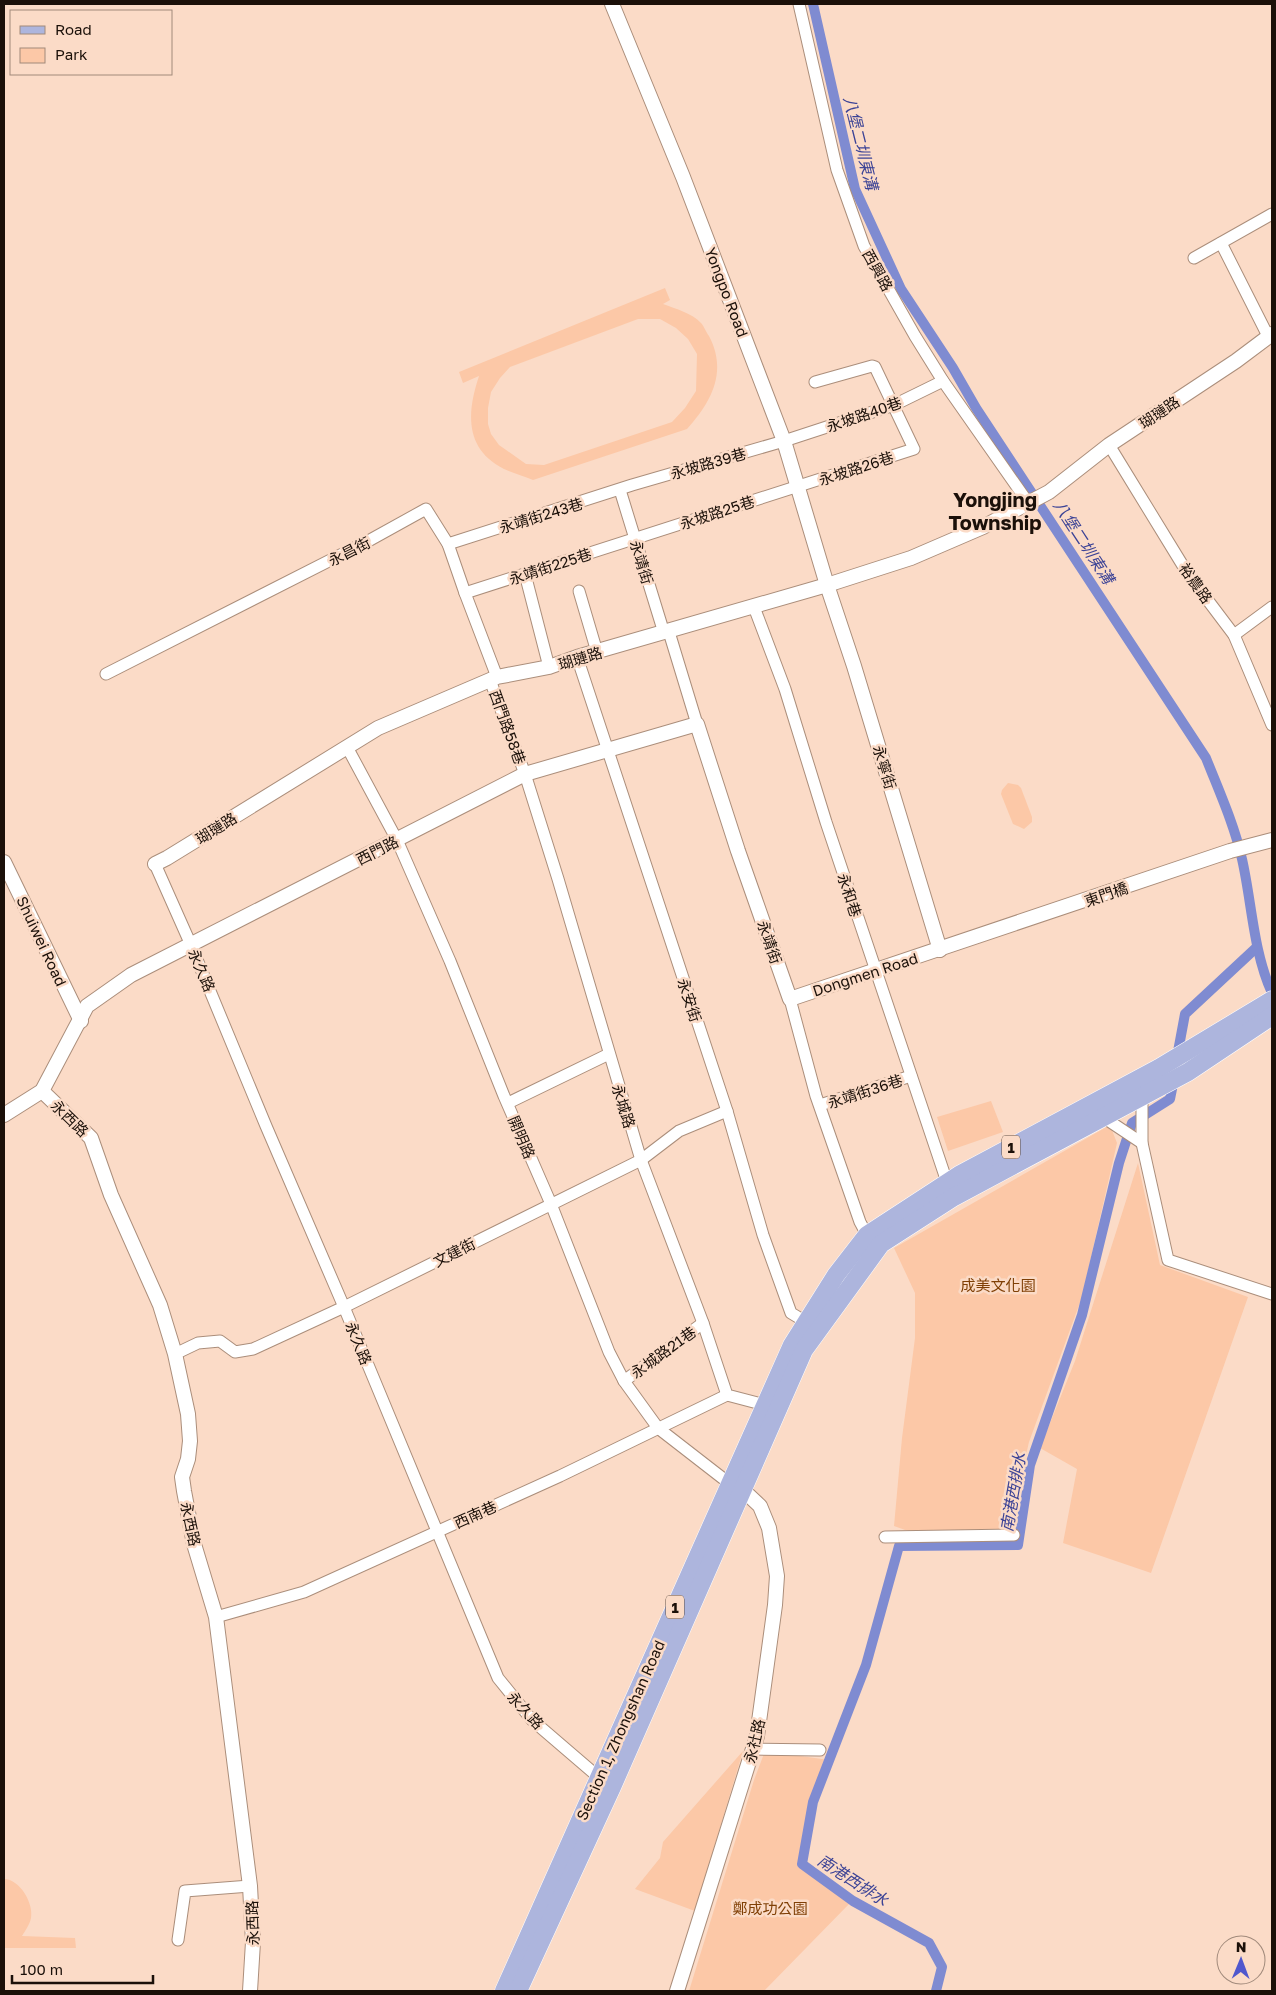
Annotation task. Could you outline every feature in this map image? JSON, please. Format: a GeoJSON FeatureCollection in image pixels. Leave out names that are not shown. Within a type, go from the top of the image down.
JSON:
{"type":"FeatureCollection","features":[{"type":"Feature","properties":{"kind":"main road","name":"1"},"geometry":{"type":"LineString","coordinates":[[874,1240],[947,1182],[1270,1009]]}},
{"type":"Feature","properties":{"kind":"main road","name":"1"},"geometry":{"type":"LineString","coordinates":[[874,1240],[1188,1072],[1270,1009]]}},
{"type":"Feature","properties":{"kind":"main road","name":"Section 1, Zhongshan Road"},"geometry":{"type":"LineString","coordinates":[[518,1991],[605,1782],[736,1488],[804,1350],[812,1325],[836,1275],[874,1240]]}},
{"type":"Feature","properties":{"kind":"main road","name":"Section 1, Zhongshan Road"},"geometry":{"type":"LineString","coordinates":[[736,1488],[765,1405],[792,1345],[812,1325]]}},
{"type":"Feature","properties":{"kind":"main road","name":"Section 1, Zhongshan Road"},"geometry":{"type":"LineString","coordinates":[[504,1991],[605,1782]]}},
{"type":"Feature","properties":{"kind":"street","name":"Yongpo Road"},"geometry":{"type":"LineString","coordinates":[[612,4],[683,177],[784,441],[827,585]]}},
{"type":"Feature","properties":{"kind":"street","name":"西興路"},"geometry":{"type":"LineString","coordinates":[[799,4],[837,170],[861,238],[915,336],[943,381],[1029,504]]}},
{"type":"Feature","properties":{"kind":"street"},"geometry":{"type":"LineString","coordinates":[[1194,258],[1272,214]]}},
{"type":"Feature","properties":{"kind":"street"},"geometry":{"type":"LineString","coordinates":[[1221,242],[1270,335]]}},
{"type":"Feature","properties":{"kind":"street","name":"瑚璉路"},"geometry":{"type":"LineString","coordinates":[[155,864],[378,728],[494,678],[548,667],[827,585],[911,558],[983,527],[1049,492],[1109,445],[1236,361],[1270,335]]}},
{"type":"Feature","properties":{"kind":"street"},"geometry":{"type":"LineString","coordinates":[[815,382],[872,366],[875,367],[894,405]]}},
{"type":"Feature","properties":{"kind":"street","name":"永坡路40巷"},"geometry":{"type":"LineString","coordinates":[[784,441],[894,405],[943,381]]}},
{"type":"Feature","properties":{"kind":"street","name":"永坡路26巷"},"geometry":{"type":"LineString","coordinates":[[798,486],[914,449],[894,405]]}},
{"type":"Feature","properties":{"kind":"street","name":"永坡路39巷"},"geometry":{"type":"LineString","coordinates":[[632,485],[784,441]]}},
{"type":"Feature","properties":{"kind":"street","name":"裕農路"},"geometry":{"type":"LineString","coordinates":[[1109,445],[1188,574],[1234,635],[1272,725]]}},
{"type":"Feature","properties":{"kind":"street","name":"永靖街243巷"},"geometry":{"type":"LineString","coordinates":[[448,544],[632,485]]}},
{"type":"Feature","properties":{"kind":"street","name":"永坡路25巷"},"geometry":{"type":"LineString","coordinates":[[635,539],[798,486]]}},
{"type":"Feature","properties":{"kind":"street","name":"永靖街"},"geometry":{"type":"LineString","coordinates":[[620,490],[738,851],[790,999],[816,1096],[854,1206],[874,1240]]}},
{"type":"Feature","properties":{"kind":"street","name":"永昌街"},"geometry":{"type":"LineString","coordinates":[[106,674],[370,540],[426,509],[448,544],[494,678]]}},
{"type":"Feature","properties":{"kind":"street","name":"永靖街225巷"},"geometry":{"type":"LineString","coordinates":[[465,593],[635,539]]}},
{"type":"Feature","properties":{"kind":"street"},"geometry":{"type":"LineString","coordinates":[[525,574],[548,667]]}},
{"type":"Feature","properties":{"kind":"street","name":"永寧街"},"geometry":{"type":"LineString","coordinates":[[827,585],[854,666],[940,950]]}},
{"type":"Feature","properties":{"kind":"street"},"geometry":{"type":"LineString","coordinates":[[579,591],[597,652]]}},
{"type":"Feature","properties":{"kind":"street","name":"永和巷"},"geometry":{"type":"LineString","coordinates":[[754,607],[785,688],[826,822],[947,1182]]}},
{"type":"Feature","properties":{"kind":"street"},"geometry":{"type":"LineString","coordinates":[[1234,635],[1272,608]]}},
{"type":"Feature","properties":{"kind":"street","name":"永安街"},"geometry":{"type":"LineString","coordinates":[[577,657],[727,1111],[763,1235],[791,1314],[812,1325]]}},
{"type":"Feature","properties":{"kind":"street","name":"西門路58巷"},"geometry":{"type":"LineString","coordinates":[[494,678],[525,774]]}},
{"type":"Feature","properties":{"kind":"street","name":"西門路"},"geometry":{"type":"LineString","coordinates":[[42,1091],[88,1006],[131,975],[525,774],[697,724]]}},
{"type":"Feature","properties":{"kind":"street","name":"開明路"},"geometry":{"type":"LineString","coordinates":[[348,747],[397,840],[450,961],[551,1204],[609,1352],[624,1380],[658,1428],[736,1488]]}},
{"type":"Feature","properties":{"kind":"street","name":"永城路"},"geometry":{"type":"LineString","coordinates":[[525,774],[641,1160],[703,1323],[727,1395]]}},
{"type":"Feature","properties":{"kind":"street","name":"東門橋"},"geometry":{"type":"LineString","coordinates":[[940,950],[1230,851],[1272,840]]}},
{"type":"Feature","properties":{"kind":"street","name":"Shuiwei Road"},"geometry":{"type":"LineString","coordinates":[[4,862],[80,1021]]}},
{"type":"Feature","properties":{"kind":"street","name":"永久路"},"geometry":{"type":"LineString","coordinates":[[155,864],[344,1307],[498,1678],[532,1720],[605,1782]]}},
{"type":"Feature","properties":{"kind":"street","name":"Dongmen Road"},"geometry":{"type":"LineString","coordinates":[[790,999],[940,950]]}},
{"type":"Feature","properties":{"kind":"street"},"geometry":{"type":"LineString","coordinates":[[508,1103],[609,1054]]}},
{"type":"Feature","properties":{"kind":"street","name":"永靖街36巷"},"geometry":{"type":"LineString","coordinates":[[820,1105],[911,1076]]}},
{"type":"Feature","properties":{"kind":"street"},"geometry":{"type":"LineString","coordinates":[[4,1115],[42,1091]]}},
{"type":"Feature","properties":{"kind":"street","name":"永西路"},"geometry":{"type":"LineString","coordinates":[[42,1091],[91,1138],[111,1195],[160,1305],[175,1354],[188,1414],[190,1441],[188,1459],[182,1477],[194,1544],[216,1617],[250,1886],[253,1942],[250,1991]]}},
{"type":"Feature","properties":{"kind":"street"},"geometry":{"type":"LineString","coordinates":[[1142,1096],[1142,1143],[1168,1260],[1272,1294]]}},
{"type":"Feature","properties":{"kind":"street","name":"文建街"},"geometry":{"type":"LineString","coordinates":[[175,1354],[198,1343],[220,1341],[235,1352],[253,1349],[344,1307],[641,1160],[656,1147],[679,1132],[727,1111]]}},
{"type":"Feature","properties":{"kind":"street"},"geometry":{"type":"LineString","coordinates":[[1103,1117],[1142,1143]]}},
{"type":"Feature","properties":{"kind":"street","name":"永城路21巷"},"geometry":{"type":"LineString","coordinates":[[624,1380],[703,1323]]}},
{"type":"Feature","properties":{"kind":"street"},"geometry":{"type":"LineString","coordinates":[[727,1395],[765,1405]]}},
{"type":"Feature","properties":{"kind":"street","name":"西南巷"},"geometry":{"type":"LineString","coordinates":[[216,1617],[304,1592],[560,1476],[727,1395]]}},
{"type":"Feature","properties":{"kind":"street","name":"永社路"},"geometry":{"type":"LineString","coordinates":[[677,1991],[753,1749],[760,1718],[775,1605],[777,1576],[769,1528],[760,1506],[736,1488]]}},
{"type":"Feature","properties":{"kind":"street"},"geometry":{"type":"LineString","coordinates":[[886,1537],[1014,1535]]}},
{"type":"Feature","properties":{"kind":"street"},"geometry":{"type":"LineString","coordinates":[[753,1749],[820,1750]]}},
{"type":"Feature","properties":{"kind":"street"},"geometry":{"type":"LineString","coordinates":[[178,1940],[186,1891],[250,1886]]}},
{"type":"Feature","properties":{"kind":"green space"},"geometry":{"type":"Polygon","coordinates":[[[665,288],[670,300],[663,304],[688,314],[701,323],[709,336],[717,362],[717,374],[710,397],[687,429],[533,480],[504,469],[491,461],[482,451],[475,440],[471,416],[472,403],[479,376],[463,383],[459,372],[665,288]],[[638,319],[510,367],[491,392],[488,408],[488,424],[491,434],[499,445],[526,464],[544,465],[672,422],[685,408],[696,391],[697,354],[688,339],[676,328],[660,319],[638,319]]]}},
{"type":"Feature","properties":{"kind":"green space"},"geometry":{"type":"Polygon","coordinates":[[[1008,783],[1018,785],[1021,788],[1032,817],[1032,822],[1024,829],[1013,824],[1001,794],[1008,783]]]}},
{"type":"Feature","properties":{"kind":"green space"},"geometry":{"type":"Polygon","coordinates":[[[991,1101],[1003,1132],[948,1151],[937,1117],[991,1101]]]}},
{"type":"Feature","properties":{"kind":"green space","name":"成美文化園"},"geometry":{"type":"Polygon","coordinates":[[[1110,1125],[1117,1143],[1082,1297],[1029,1442],[1009,1529],[998,1532],[908,1531],[894,1526],[902,1438],[915,1338],[915,1293],[894,1248],[1110,1125]]]}},
{"type":"Feature","properties":{"kind":"green space"},"geometry":{"type":"Polygon","coordinates":[[[1138,1163],[1160,1265],[1248,1297],[1151,1573],[1063,1543],[1077,1469],[1040,1448],[1075,1361],[1138,1163]]]}},
{"type":"Feature","properties":{"kind":"green space"},"geometry":{"type":"Polygon","coordinates":[[[743,1751],[695,1911],[635,1889],[660,1858],[663,1842],[743,1751]]]}},
{"type":"Feature","properties":{"kind":"green space","name":"鄭成功公園"},"geometry":{"type":"Polygon","coordinates":[[[765,1751],[829,1760],[813,1802],[802,1864],[850,1903],[764,1991],[689,1991],[754,1780],[765,1751]]]}},
{"type":"Feature","properties":{"kind":"green space"},"geometry":{"type":"Polygon","coordinates":[[[4,1879],[15,1883],[25,1893],[30,1906],[30,1920],[22,1936],[75,1938],[76,1948],[4,1948],[4,1879]]]}},
{"type":"Feature","properties":{"kind":"waterway","name":"八堡二圳東溝"},"geometry":{"type":"LineString","coordinates":[[813,4],[855,189],[901,289],[953,368],[976,408],[1206,758],[1239,846],[1257,944],[1272,993]]}},
{"type":"Feature","properties":{"kind":"waterway","name":"南港西排水"},"geometry":{"type":"LineString","coordinates":[[1177,1057],[1185,1014],[1257,947]]}},
{"type":"Feature","properties":{"kind":"waterway","name":"南港西排水"},"geometry":{"type":"LineString","coordinates":[[936,1991],[942,1967],[929,1943],[853,1901],[802,1864],[813,1802],[866,1665],[899,1546],[1018,1545],[1030,1465],[1082,1315],[1119,1163],[1132,1123],[1170,1099],[1174,1079]]}},
{"type":"Feature","properties":{"kind":"district","name":"Yongjing Township"},"geometry":{"type":"Point","coordinates":[995,510]}}]}
